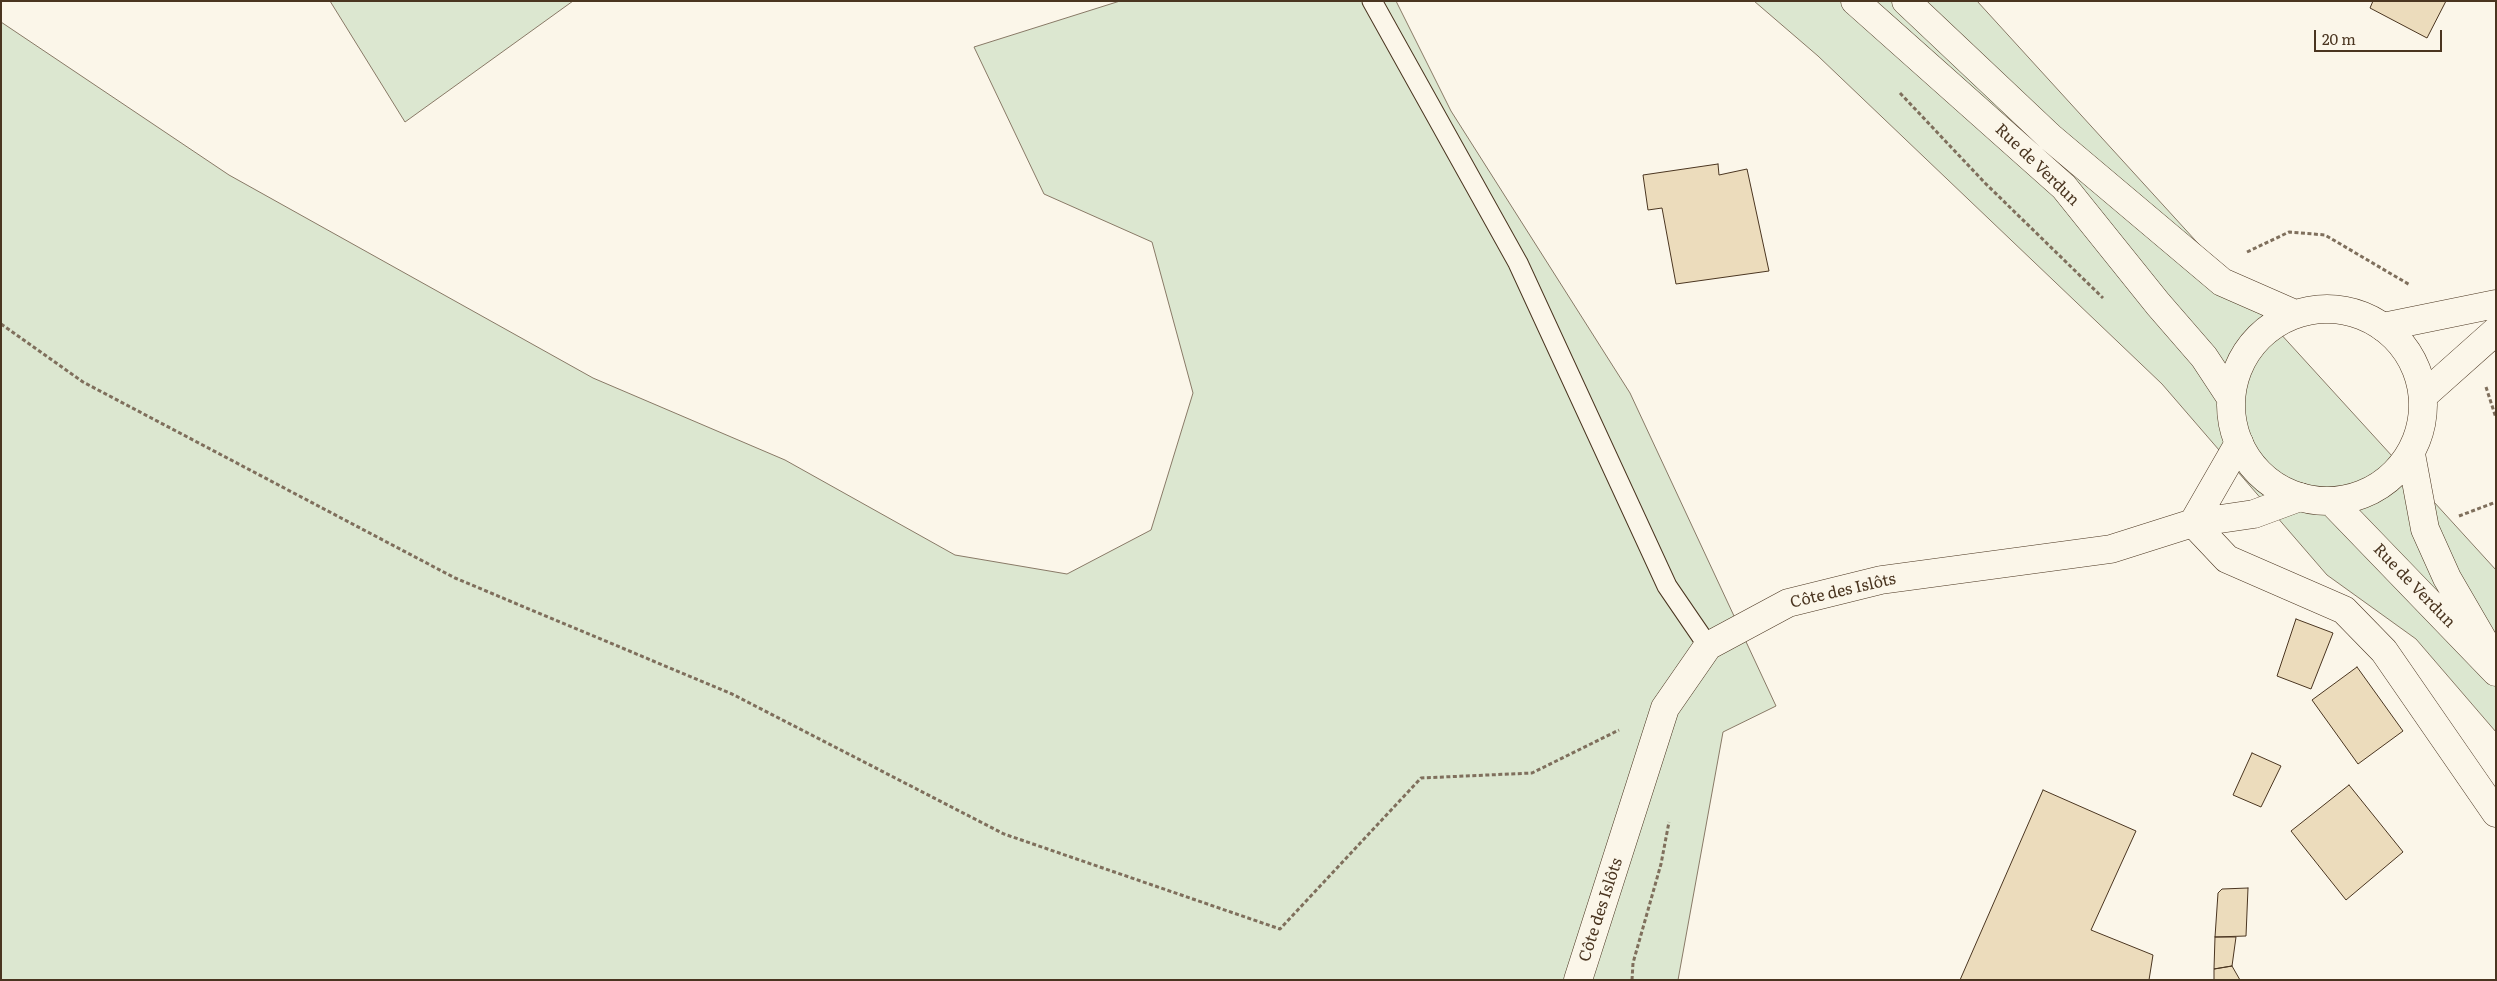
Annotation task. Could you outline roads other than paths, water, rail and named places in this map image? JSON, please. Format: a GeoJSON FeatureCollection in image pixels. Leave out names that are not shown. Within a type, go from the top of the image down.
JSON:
{"type":"FeatureCollection","features":[{"type":"Feature","properties":{"kind":"main road","name":"Rue de Verdun"},"geometry":{"type":"LineString","coordinates":[[1856,1],[2064,187],[2158,304],[2204,357],[2231,398]]}},
{"type":"Feature","properties":{"kind":"main road","name":"Rue de Verdun"},"geometry":{"type":"LineString","coordinates":[[1906,1],[2050,137],[2222,282],[2295,314]]}},
{"type":"Feature","properties":{"kind":"main road"},"geometry":{"type":"LineString","coordinates":[[2383,327],[2496,304]]}},
{"type":"Feature","properties":{"kind":"main road"},"geometry":{"type":"LineString","coordinates":[[2326,309],[2356,313],[2383,327],[2403,346],[2417,370],[2423,396],[2422,425],[2411,454],[2390,478],[2362,494],[2331,501],[2300,497],[2274,485],[2253,467],[2239,443],[2232,421],[2231,398],[2237,372],[2250,347],[2270,328],[2295,314],[2326,309]]}},
{"type":"Feature","properties":{"kind":"main road"},"geometry":{"type":"LineString","coordinates":[[2423,396],[2496,331]]}},
{"type":"Feature","properties":{"kind":"main road"},"geometry":{"type":"LineString","coordinates":[[2239,443],[2193,523],[2226,559],[2344,610],[2384,650],[2496,812]]}},
{"type":"Feature","properties":{"kind":"main road","name":"Rue de Verdun"},"geometry":{"type":"LineString","coordinates":[[2411,454],[2425,529],[2447,578],[2496,662]]}},
{"type":"Feature","properties":{"kind":"main road","name":"Côte des Islôts"},"geometry":{"type":"LineString","coordinates":[[1578,980],[1665,708],[1708,646],[1788,602],[1881,580],[2111,549],[2193,523],[2254,514],[2300,497]]}},
{"type":"Feature","properties":{"kind":"main road","name":"Rue de Verdun"},"geometry":{"type":"LineString","coordinates":[[2331,501],[2381,550],[2496,672]]}},
{"type":"Feature","properties":{"kind":"lane"},"geometry":{"type":"LineString","coordinates":[[1372,1],[1518,263],[1667,586],[1708,646]]}}]}
